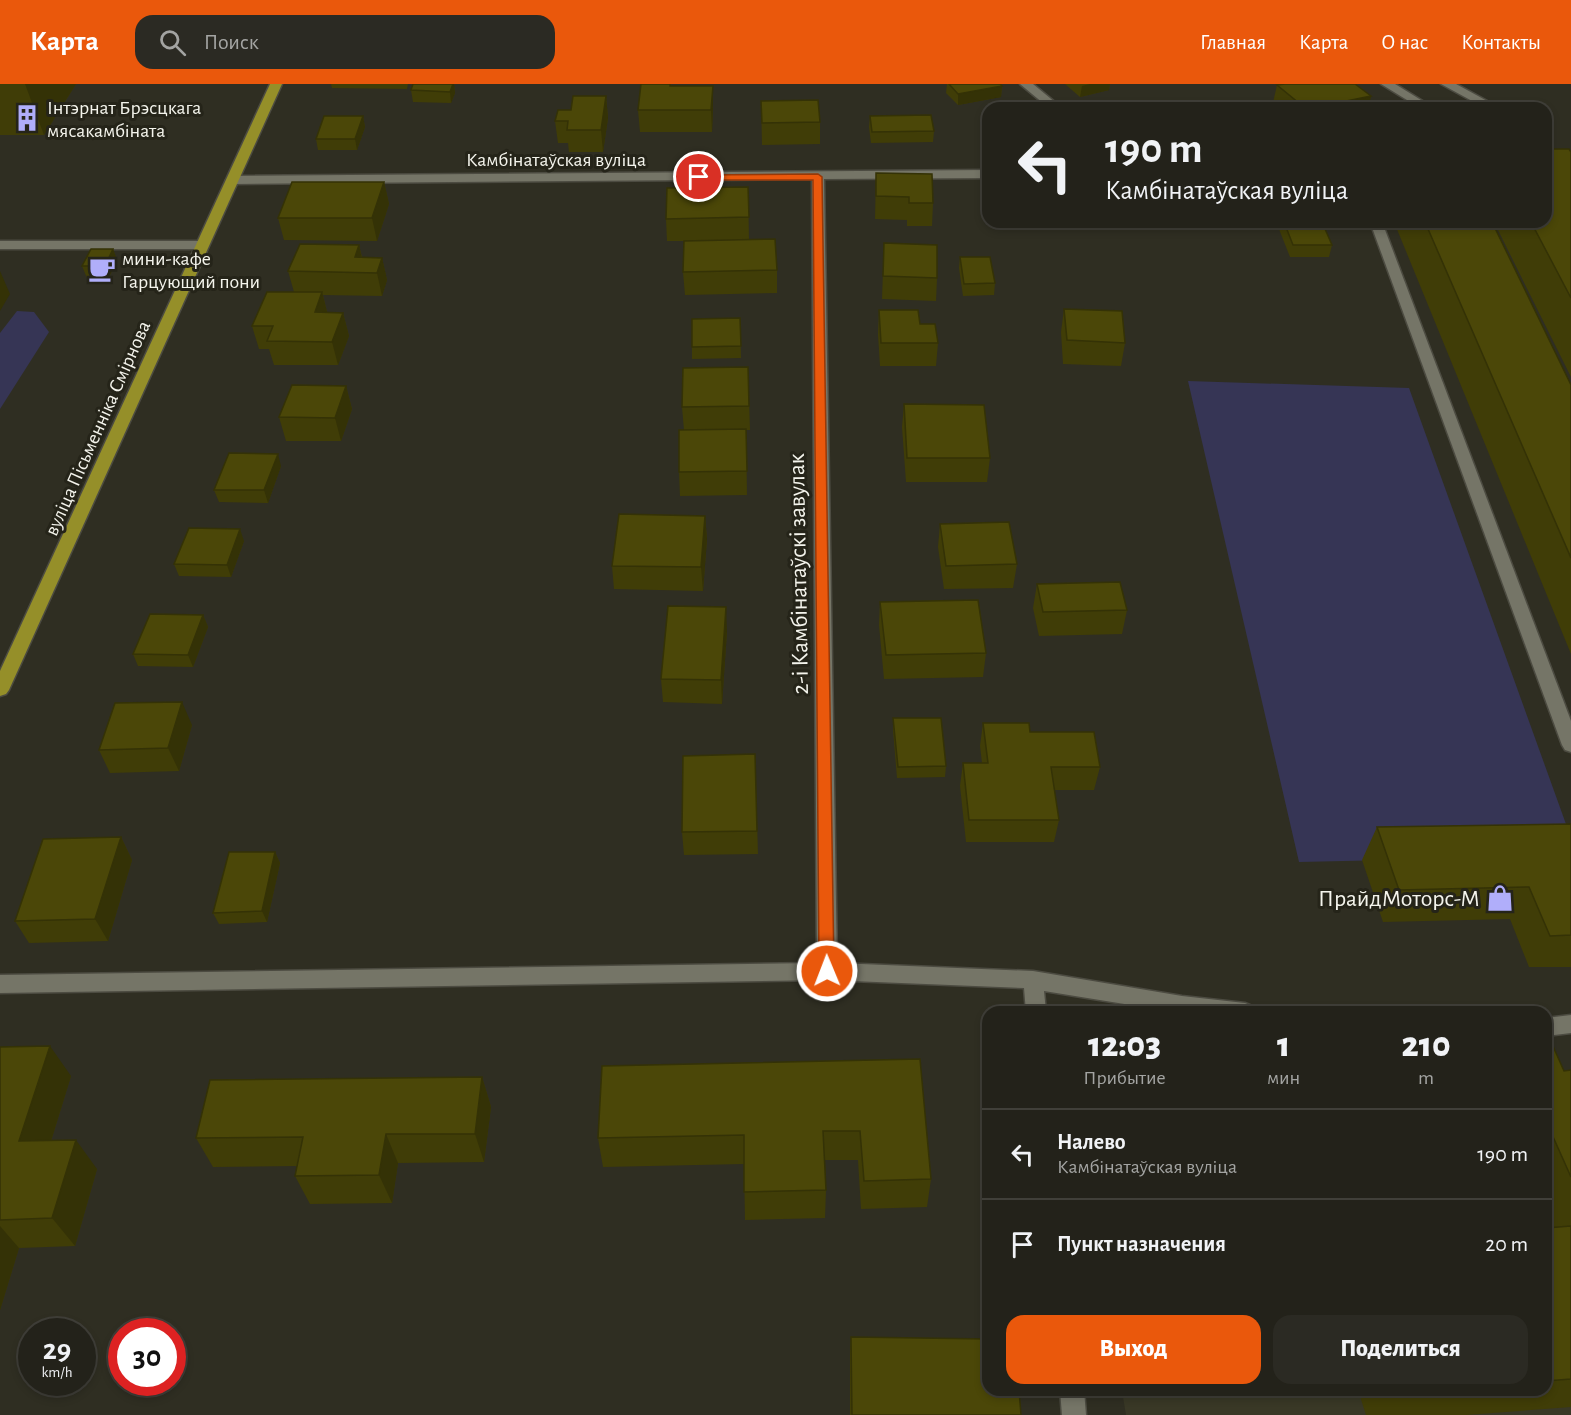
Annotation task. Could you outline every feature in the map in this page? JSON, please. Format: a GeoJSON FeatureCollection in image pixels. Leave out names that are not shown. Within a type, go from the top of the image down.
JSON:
{"type":"FeatureCollection","features":[{"type":"Feature","properties":{"kind":"main road","name":"вуліца Пісьменніка Смірнова"},"geometry":{"type":"LineString","coordinates":[[0,690],[276,84]]}},
{"type":"Feature","properties":{"kind":"street"},"geometry":{"type":"LineString","coordinates":[[1026,84],[1048,102]]}},
{"type":"Feature","properties":{"kind":"street"},"geometry":{"type":"LineString","coordinates":[[1387,84],[1418,102]]}},
{"type":"Feature","properties":{"kind":"street"},"geometry":{"type":"LineString","coordinates":[[1448,84],[1482,102]]}},
{"type":"Feature","properties":{"kind":"street","name":"Камбінатаўская вуліца"},"geometry":{"type":"LineString","coordinates":[[232,180],[982,174]]}},
{"type":"Feature","properties":{"kind":"street","name":"2-і Камбінатаўскі завулак"},"geometry":{"type":"LineString","coordinates":[[818,177],[827,971]]}},
{"type":"Feature","properties":{"kind":"street"},"geometry":{"type":"LineString","coordinates":[[1378,228],[1571,745]]}},
{"type":"Feature","properties":{"kind":"street"},"geometry":{"type":"LineString","coordinates":[[0,245],[201,245]]}},
{"type":"Feature","properties":{"kind":"street"},"geometry":{"type":"LineString","coordinates":[[0,984],[827,971],[1033,980],[1191,1006]]}},
{"type":"Feature","properties":{"kind":"street"},"geometry":{"type":"LineString","coordinates":[[1033,980],[1035,1006]]}},
{"type":"Feature","properties":{"kind":"street"},"geometry":{"type":"LineString","coordinates":[[1552,1026],[1571,1024]]}},
{"type":"Feature","properties":{"kind":"street"},"geometry":{"type":"LineString","coordinates":[[1072,1396],[1074,1415]]}},
{"type":"Feature","properties":{"kind":"shaded area"},"geometry":{"type":"Polygon","coordinates":[[[17,311],[34,312],[49,332],[0,409],[0,333],[17,311]]]}},
{"type":"Feature","properties":{"kind":"shaded area"},"geometry":{"type":"Polygon","coordinates":[[[1188,381],[1409,388],[1571,838],[1571,856],[1299,862],[1188,381]]]}},
{"type":"Feature","properties":{"kind":"shaded area"},"geometry":{"type":"Polygon","coordinates":[[[1571,1107],[1571,1415],[1126,1415],[1123,1396],[1552,1396],[1552,1108],[1571,1107]]]}},
{"type":"Feature","properties":{"kind":"building"},"geometry":{"type":"Polygon","coordinates":[[[413,84],[453,84],[450,92],[411,90],[413,84]]]}},
{"type":"Feature","properties":{"kind":"building"},"geometry":{"type":"Polygon","coordinates":[[[641,84],[713,86],[711,110],[638,110],[641,84]]]}},
{"type":"Feature","properties":{"kind":"building"},"geometry":{"type":"Polygon","coordinates":[[[949,84],[1000,84],[1002,86],[958,94],[949,84]]]}},
{"type":"Feature","properties":{"kind":"building"},"geometry":{"type":"Polygon","coordinates":[[[1355,84],[1371,96],[1342,102],[1298,102],[1277,85],[1355,84]]]}},
{"type":"Feature","properties":{"kind":"building"},"geometry":{"type":"Polygon","coordinates":[[[573,96],[606,96],[601,130],[567,130],[568,121],[555,121],[558,110],[571,110],[573,96]]]}},
{"type":"Feature","properties":{"kind":"building"},"geometry":{"type":"Polygon","coordinates":[[[818,100],[820,122],[762,123],[761,101],[818,100]]]}},
{"type":"Feature","properties":{"kind":"building"},"geometry":{"type":"Polygon","coordinates":[[[931,115],[934,131],[872,132],[870,116],[931,115]]]}},
{"type":"Feature","properties":{"kind":"building"},"geometry":{"type":"Polygon","coordinates":[[[324,116],[363,116],[355,139],[316,139],[324,116]]]}},
{"type":"Feature","properties":{"kind":"building"},"geometry":{"type":"Polygon","coordinates":[[[1552,149],[1569,149],[1571,152],[1571,298],[1534,228],[1552,228],[1552,149]]]}},
{"type":"Feature","properties":{"kind":"building"},"geometry":{"type":"Polygon","coordinates":[[[876,173],[932,174],[933,203],[909,203],[909,197],[876,196],[876,173]]]}},
{"type":"Feature","properties":{"kind":"building"},"geometry":{"type":"Polygon","coordinates":[[[292,182],[384,182],[372,218],[278,218],[292,182]]]}},
{"type":"Feature","properties":{"kind":"building"},"geometry":{"type":"Polygon","coordinates":[[[748,187],[749,217],[666,219],[667,188],[748,187]]]}},
{"type":"Feature","properties":{"kind":"building"},"geometry":{"type":"Polygon","coordinates":[[[1286,228],[1325,228],[1332,245],[1293,245],[1286,228]]]}},
{"type":"Feature","properties":{"kind":"building"},"geometry":{"type":"Polygon","coordinates":[[[1428,228],[1495,228],[1571,385],[1571,558],[1428,228]]]}},
{"type":"Feature","properties":{"kind":"building"},"geometry":{"type":"Polygon","coordinates":[[[775,239],[777,270],[683,272],[684,241],[775,239]]]}},
{"type":"Feature","properties":{"kind":"building"},"geometry":{"type":"Polygon","coordinates":[[[884,243],[937,245],[937,278],[883,276],[884,243]]]}},
{"type":"Feature","properties":{"kind":"building"},"geometry":{"type":"Polygon","coordinates":[[[300,244],[359,245],[355,257],[382,258],[377,273],[288,271],[300,244]]]}},
{"type":"Feature","properties":{"kind":"building"},"geometry":{"type":"Polygon","coordinates":[[[91,249],[113,249],[105,266],[82,266],[91,249]]]}},
{"type":"Feature","properties":{"kind":"building"},"geometry":{"type":"Polygon","coordinates":[[[960,257],[990,257],[995,283],[964,284],[960,257]]]}},
{"type":"Feature","properties":{"kind":"building"},"geometry":{"type":"Polygon","coordinates":[[[267,292],[322,292],[315,312],[343,313],[332,342],[267,341],[273,326],[252,326],[267,292]]]}},
{"type":"Feature","properties":{"kind":"building"},"geometry":{"type":"Polygon","coordinates":[[[1064,309],[1122,311],[1125,343],[1067,340],[1064,309]]]}},
{"type":"Feature","properties":{"kind":"building"},"geometry":{"type":"Polygon","coordinates":[[[879,310],[918,310],[920,324],[935,324],[938,343],[881,343],[879,310]]]}},
{"type":"Feature","properties":{"kind":"building"},"geometry":{"type":"Polygon","coordinates":[[[740,318],[741,346],[692,347],[692,319],[740,318]]]}},
{"type":"Feature","properties":{"kind":"building"},"geometry":{"type":"Polygon","coordinates":[[[748,367],[749,406],[682,407],[683,368],[748,367]]]}},
{"type":"Feature","properties":{"kind":"building"},"geometry":{"type":"Polygon","coordinates":[[[292,385],[346,386],[335,418],[279,417],[292,385]]]}},
{"type":"Feature","properties":{"kind":"building"},"geometry":{"type":"Polygon","coordinates":[[[904,404],[984,405],[990,458],[907,458],[904,404]]]}},
{"type":"Feature","properties":{"kind":"building"},"geometry":{"type":"Polygon","coordinates":[[[746,429],[747,471],[679,472],[679,430],[746,429]]]}},
{"type":"Feature","properties":{"kind":"building"},"geometry":{"type":"Polygon","coordinates":[[[229,453],[278,454],[264,490],[214,490],[229,453]]]}},
{"type":"Feature","properties":{"kind":"building"},"geometry":{"type":"Polygon","coordinates":[[[619,514],[705,516],[701,567],[612,566],[619,514]]]}},
{"type":"Feature","properties":{"kind":"building"},"geometry":{"type":"Polygon","coordinates":[[[1009,522],[1017,564],[946,566],[940,524],[1009,522]]]}},
{"type":"Feature","properties":{"kind":"building"},"geometry":{"type":"Polygon","coordinates":[[[189,528],[240,529],[227,565],[174,564],[189,528]]]}},
{"type":"Feature","properties":{"kind":"building"},"geometry":{"type":"Polygon","coordinates":[[[1120,582],[1127,610],[1043,612],[1037,584],[1120,582]]]}},
{"type":"Feature","properties":{"kind":"building"},"geometry":{"type":"Polygon","coordinates":[[[978,600],[986,653],[886,655],[880,602],[978,600]]]}},
{"type":"Feature","properties":{"kind":"building"},"geometry":{"type":"Polygon","coordinates":[[[668,606],[726,607],[721,680],[661,679],[668,606]]]}},
{"type":"Feature","properties":{"kind":"building"},"geometry":{"type":"Polygon","coordinates":[[[150,614],[203,615],[188,655],[133,654],[150,614]]]}},
{"type":"Feature","properties":{"kind":"building"},"geometry":{"type":"Polygon","coordinates":[[[182,702],[168,748],[99,750],[115,703],[182,702]]]}},
{"type":"Feature","properties":{"kind":"building"},"geometry":{"type":"Polygon","coordinates":[[[893,718],[941,718],[946,766],[898,767],[893,718]]]}},
{"type":"Feature","properties":{"kind":"building"},"geometry":{"type":"Polygon","coordinates":[[[983,723],[1029,723],[1030,732],[1094,732],[1100,767],[1051,767],[1059,820],[969,820],[963,763],[988,763],[983,723]]]}},
{"type":"Feature","properties":{"kind":"building"},"geometry":{"type":"Polygon","coordinates":[[[755,754],[757,831],[682,832],[683,756],[755,754]]]}},
{"type":"Feature","properties":{"kind":"building"},"geometry":{"type":"Polygon","coordinates":[[[1571,824],[1571,935],[1550,936],[1529,887],[1399,890],[1377,827],[1571,824]]]}},
{"type":"Feature","properties":{"kind":"building"},"geometry":{"type":"Polygon","coordinates":[[[121,837],[95,919],[15,921],[43,839],[121,837]]]}},
{"type":"Feature","properties":{"kind":"building"},"geometry":{"type":"Polygon","coordinates":[[[229,852],[275,852],[262,911],[213,913],[229,852]]]}},
{"type":"Feature","properties":{"kind":"building"},"geometry":{"type":"Polygon","coordinates":[[[1552,1044],[1564,1071],[1571,1070],[1571,1177],[1552,1134],[1552,1044]]]}},
{"type":"Feature","properties":{"kind":"building"},"geometry":{"type":"Polygon","coordinates":[[[50,1046],[19,1141],[76,1140],[52,1218],[0,1220],[0,1047],[50,1046]]]}},
{"type":"Feature","properties":{"kind":"building"},"geometry":{"type":"Polygon","coordinates":[[[920,1059],[931,1179],[864,1181],[860,1131],[823,1131],[826,1190],[744,1192],[744,1135],[598,1138],[602,1066],[920,1059]]]}},
{"type":"Feature","properties":{"kind":"building"},"geometry":{"type":"Polygon","coordinates":[[[482,1077],[475,1134],[386,1134],[379,1175],[295,1176],[303,1137],[196,1138],[210,1080],[482,1077]]]}},
{"type":"Feature","properties":{"kind":"building"},"geometry":{"type":"Polygon","coordinates":[[[1571,1226],[1571,1379],[1552,1381],[1552,1228],[1571,1226]]]}},
{"type":"Feature","properties":{"kind":"building"},"geometry":{"type":"Polygon","coordinates":[[[851,1337],[982,1339],[982,1396],[1019,1396],[1021,1415],[852,1415],[851,1337]]]}},
{"type":"Feature","properties":{"kind":"place","name":"Інтэрнат Брэсцкага мясакамбіната"},"geometry":{"type":"Point","coordinates":[27,118]}},
{"type":"Feature","properties":{"kind":"place","name":"мини-кафе Гарцующий пони"},"geometry":{"type":"Point","coordinates":[102,269]}},
{"type":"Feature","properties":{"kind":"place","name":"ПрайдМоторс-М"},"geometry":{"type":"Point","coordinates":[1500,898]}},
{"type":"Feature","properties":{"kind":"route"},"geometry":{"type":"LineString","coordinates":[[699,177],[818,177],[827,971]]}}]}
